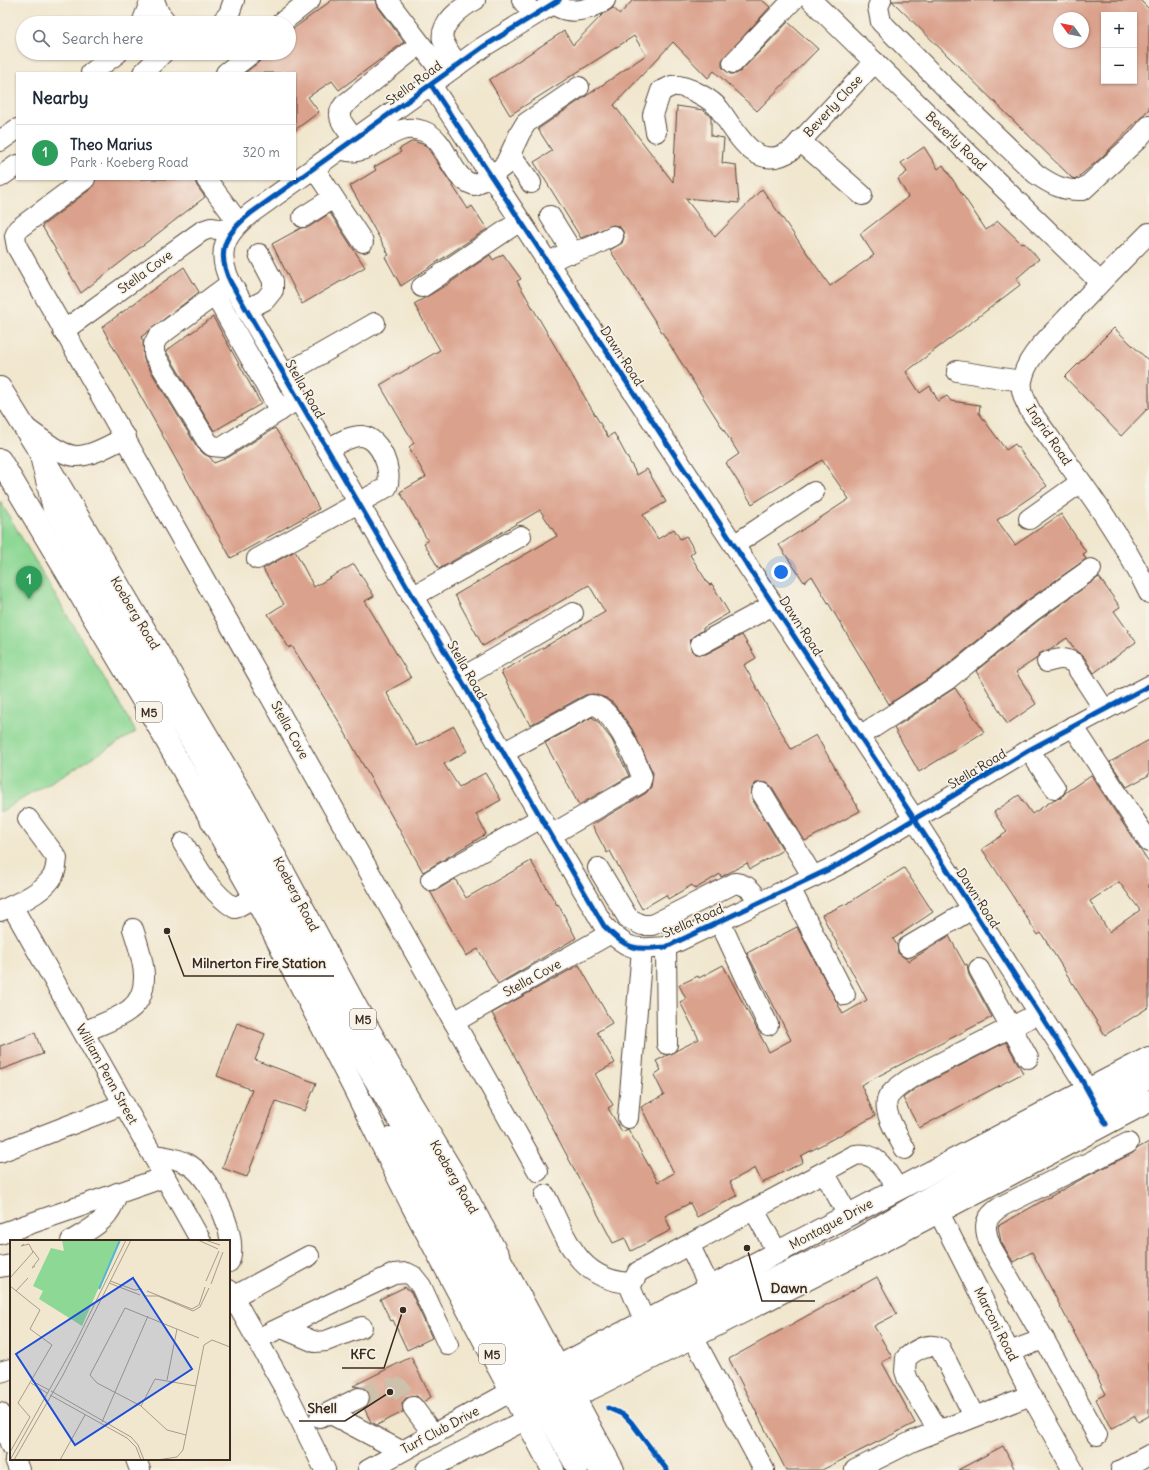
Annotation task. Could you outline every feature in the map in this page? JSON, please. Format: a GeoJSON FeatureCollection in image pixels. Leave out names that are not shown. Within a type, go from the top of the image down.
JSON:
{"type":"FeatureCollection","features":[{"type":"Feature","properties":{"kind":"main road","name":"Koeberg Road"},"geometry":{"type":"LineString","coordinates":[[0,388],[38,449],[242,795],[356,1007],[459,1183],[545,1393],[553,1470]]}},
{"type":"Feature","properties":{"kind":"main road","name":"Koeberg Road"},"geometry":{"type":"LineString","coordinates":[[0,460],[156,722],[256,897],[354,1088],[411,1204],[545,1393],[613,1470]]}},
{"type":"Feature","properties":{"kind":"main road","name":"Montague Drive"},"geometry":{"type":"LineString","coordinates":[[545,1393],[692,1337],[930,1195],[1097,1107],[1149,1058]]}},
{"type":"Feature","properties":{"kind":"main road","name":"Montague Drive"},"geometry":{"type":"LineString","coordinates":[[545,1393],[645,1322],[898,1189],[930,1195],[1097,1107],[1149,1101]]}},
{"type":"Feature","properties":{"kind":"street"},"geometry":{"type":"LineString","coordinates":[[145,16],[151,0]]}},
{"type":"Feature","properties":{"kind":"street"},"geometry":{"type":"LineString","coordinates":[[154,0],[161,16]]}},
{"type":"Feature","properties":{"kind":"street"},"geometry":{"type":"LineString","coordinates":[[227,16],[234,0]]}},
{"type":"Feature","properties":{"kind":"street"},"geometry":{"type":"LineString","coordinates":[[290,16],[310,0]]}},
{"type":"Feature","properties":{"kind":"street"},"geometry":{"type":"LineString","coordinates":[[387,0],[444,75]]}},
{"type":"Feature","properties":{"kind":"street"},"geometry":{"type":"LineString","coordinates":[[444,75],[443,32],[446,25],[461,10],[475,0]]}},
{"type":"Feature","properties":{"kind":"street"},"geometry":{"type":"LineString","coordinates":[[554,1],[566,10],[579,11],[590,9],[605,0]]}},
{"type":"Feature","properties":{"kind":"street"},"geometry":{"type":"LineString","coordinates":[[733,63],[793,0]]}},
{"type":"Feature","properties":{"kind":"street"},"geometry":{"type":"LineString","coordinates":[[881,0],[878,7],[881,22],[945,87],[1036,174],[1051,184],[1069,190],[1083,190],[1146,138]]}},
{"type":"Feature","properties":{"kind":"street","name":"Stella Road"},"geometry":{"type":"LineString","coordinates":[[554,1],[528,8],[444,75],[347,144],[235,227],[223,249],[223,289],[246,310],[604,926],[611,934],[630,948],[642,949],[673,944],[838,865],[1029,750],[1149,686]]}},
{"type":"Feature","properties":{"kind":"street","name":"Beverly Road"},"geometry":{"type":"LineString","coordinates":[[813,1],[1100,282]]}},
{"type":"Feature","properties":{"kind":"street"},"geometry":{"type":"LineString","coordinates":[[420,44],[338,111],[338,116],[347,144],[359,151],[368,148],[387,135],[398,131],[422,130],[436,139],[462,180],[474,186],[491,176],[505,165],[526,123],[579,87]]}},
{"type":"Feature","properties":{"kind":"street"},"geometry":{"type":"LineString","coordinates":[[92,72],[109,60]]}},
{"type":"Feature","properties":{"kind":"street"},"geometry":{"type":"LineString","coordinates":[[144,72],[156,60]]}},
{"type":"Feature","properties":{"kind":"street"},"geometry":{"type":"LineString","coordinates":[[227,72],[243,60]]}},
{"type":"Feature","properties":{"kind":"street","name":"Beverly Close"},"geometry":{"type":"LineString","coordinates":[[796,146],[875,62]]}},
{"type":"Feature","properties":{"kind":"street","name":"Dawn Road"},"geometry":{"type":"LineString","coordinates":[[444,75],[491,176],[915,820],[1039,1013],[1097,1107]]}},
{"type":"Feature","properties":{"kind":"street"},"geometry":{"type":"LineString","coordinates":[[656,132],[653,115],[661,91],[672,86],[685,87],[701,95],[719,109],[733,132],[748,150],[769,157],[778,158],[796,146],[862,195]]}},
{"type":"Feature","properties":{"kind":"street"},"geometry":{"type":"LineString","coordinates":[[922,108],[945,87]]}},
{"type":"Feature","properties":{"kind":"street"},"geometry":{"type":"LineString","coordinates":[[0,141],[16,130]]}},
{"type":"Feature","properties":{"kind":"street"},"geometry":{"type":"LineString","coordinates":[[511,155],[531,183]]}},
{"type":"Feature","properties":{"kind":"street"},"geometry":{"type":"LineString","coordinates":[[0,177],[16,165]]}},
{"type":"Feature","properties":{"kind":"street"},"geometry":{"type":"LineString","coordinates":[[314,168],[362,242]]}},
{"type":"Feature","properties":{"kind":"street","name":"Stella Cove"},"geometry":{"type":"LineString","coordinates":[[84,180],[18,229],[15,236],[17,247],[63,331],[126,437],[538,1171]]}},
{"type":"Feature","properties":{"kind":"street"},"geometry":{"type":"LineString","coordinates":[[207,180],[235,227]]}},
{"type":"Feature","properties":{"kind":"street"},"geometry":{"type":"LineString","coordinates":[[303,217],[333,198]]}},
{"type":"Feature","properties":{"kind":"street"},"geometry":{"type":"LineString","coordinates":[[550,216],[573,253]]}},
{"type":"Feature","properties":{"kind":"street"},"geometry":{"type":"LineString","coordinates":[[422,287],[520,220]]}},
{"type":"Feature","properties":{"kind":"street","name":"Stella Cove"},"geometry":{"type":"LineString","coordinates":[[63,331],[202,231],[211,228],[235,227]]}},
{"type":"Feature","properties":{"kind":"street"},"geometry":{"type":"LineString","coordinates":[[957,371],[1021,381],[1027,365],[1038,349],[1100,282],[1149,233]]}},
{"type":"Feature","properties":{"kind":"street"},"geometry":{"type":"LineString","coordinates":[[547,263],[565,254],[591,247],[613,236]]}},
{"type":"Feature","properties":{"kind":"street"},"geometry":{"type":"LineString","coordinates":[[246,310],[265,300],[273,290],[273,281],[259,254]]}},
{"type":"Feature","properties":{"kind":"street"},"geometry":{"type":"LineString","coordinates":[[280,411],[223,289],[158,337],[154,344],[154,354],[201,433],[212,446],[223,447],[280,411],[298,399]]}},
{"type":"Feature","properties":{"kind":"street"},"geometry":{"type":"LineString","coordinates":[[284,375],[375,323]]}},
{"type":"Feature","properties":{"kind":"street","name":"Ingrid Road"},"geometry":{"type":"LineString","coordinates":[[1021,381],[1023,396],[1031,412],[1130,554],[1149,593]]}},
{"type":"Feature","properties":{"kind":"street"},"geometry":{"type":"LineString","coordinates":[[24,427],[55,449],[66,454],[76,456],[95,454],[126,437]]}},
{"type":"Feature","properties":{"kind":"street"},"geometry":{"type":"LineString","coordinates":[[257,559],[387,487],[390,474],[383,454],[372,439],[362,436],[355,437],[327,449]]}},
{"type":"Feature","properties":{"kind":"street"},"geometry":{"type":"LineString","coordinates":[[1029,519],[1081,482]]}},
{"type":"Feature","properties":{"kind":"street"},"geometry":{"type":"LineString","coordinates":[[734,546],[814,492]]}},
{"type":"Feature","properties":{"kind":"street"},"geometry":{"type":"LineString","coordinates":[[412,597],[520,536]]}},
{"type":"Feature","properties":{"kind":"street"},"geometry":{"type":"LineString","coordinates":[[860,736],[948,679],[1032,611],[1090,569]]}},
{"type":"Feature","properties":{"kind":"street"},"geometry":{"type":"LineString","coordinates":[[701,644],[773,605]]}},
{"type":"Feature","properties":{"kind":"street"},"geometry":{"type":"LineString","coordinates":[[460,679],[572,613]]}},
{"type":"Feature","properties":{"kind":"street"},"geometry":{"type":"LineString","coordinates":[[1047,662],[1067,659],[1074,663],[1104,709]]}},
{"type":"Feature","properties":{"kind":"street"},"geometry":{"type":"LineString","coordinates":[[431,880],[640,783],[642,777],[626,740],[604,709],[596,705],[591,705],[503,753]]}},
{"type":"Feature","properties":{"kind":"street"},"geometry":{"type":"LineString","coordinates":[[1073,726],[1149,842]]}},
{"type":"Feature","properties":{"kind":"street"},"geometry":{"type":"LineString","coordinates":[[1029,750],[1055,788]]}},
{"type":"Feature","properties":{"kind":"street"},"geometry":{"type":"LineString","coordinates":[[762,793],[813,877]]}},
{"type":"Feature","properties":{"kind":"street","name":"William Penn Street"},"geometry":{"type":"LineString","coordinates":[[28,819],[57,858],[56,870],[52,879],[43,888],[6,908],[84,1032],[200,1240]]}},
{"type":"Feature","properties":{"kind":"street"},"geometry":{"type":"LineString","coordinates":[[183,843],[207,881],[225,902],[234,908],[256,897]]}},
{"type":"Feature","properties":{"kind":"street"},"geometry":{"type":"LineString","coordinates":[[598,868],[628,918],[642,925],[652,925],[735,883],[745,884],[751,888],[760,902]]}},
{"type":"Feature","properties":{"kind":"street"},"geometry":{"type":"LineString","coordinates":[[790,888],[845,995]]}},
{"type":"Feature","properties":{"kind":"street"},"geometry":{"type":"LineString","coordinates":[[908,947],[972,909]]}},
{"type":"Feature","properties":{"kind":"street"},"geometry":{"type":"LineString","coordinates":[[666,918],[673,944],[667,1044]]}},
{"type":"Feature","properties":{"kind":"street"},"geometry":{"type":"LineString","coordinates":[[720,922],[768,1025]]}},
{"type":"Feature","properties":{"kind":"street"},"geometry":{"type":"LineString","coordinates":[[84,1032],[130,1010],[142,994],[145,978],[142,958],[133,929]]}},
{"type":"Feature","properties":{"kind":"street","name":"Stella Cove"},"geometry":{"type":"LineString","coordinates":[[454,1022],[611,934]]}},
{"type":"Feature","properties":{"kind":"street"},"geometry":{"type":"LineString","coordinates":[[628,1118],[642,949]]}},
{"type":"Feature","properties":{"kind":"street"},"geometry":{"type":"LineString","coordinates":[[978,969],[1012,1027],[1028,1058]]}},
{"type":"Feature","properties":{"kind":"street"},"geometry":{"type":"LineString","coordinates":[[905,1149],[889,1118],[886,1105],[888,1096],[909,1079],[1039,1013]]}},
{"type":"Feature","properties":{"kind":"street"},"geometry":{"type":"LineString","coordinates":[[1097,1107],[1149,1078]]}},
{"type":"Feature","properties":{"kind":"street"},"geometry":{"type":"LineString","coordinates":[[0,1152],[124,1104]]}},
{"type":"Feature","properties":{"kind":"street"},"geometry":{"type":"LineString","coordinates":[[1097,1435],[991,1247],[986,1235],[988,1218],[1002,1206],[1128,1143]]}},
{"type":"Feature","properties":{"kind":"street"},"geometry":{"type":"LineString","coordinates":[[645,1322],[630,1287],[630,1283],[638,1272],[690,1246],[855,1155],[868,1154],[876,1158],[898,1189]]}},
{"type":"Feature","properties":{"kind":"street"},"geometry":{"type":"LineString","coordinates":[[153,1155],[183,1161],[192,1166],[202,1176],[226,1217],[231,1237],[230,1259]]}},
{"type":"Feature","properties":{"kind":"street"},"geometry":{"type":"LineString","coordinates":[[824,1172],[848,1215]]}},
{"type":"Feature","properties":{"kind":"street"},"geometry":{"type":"LineString","coordinates":[[0,1234],[165,1177]]}},
{"type":"Feature","properties":{"kind":"street"},"geometry":{"type":"LineString","coordinates":[[73,1240],[94,1228],[110,1213],[117,1193]]}},
{"type":"Feature","properties":{"kind":"street"},"geometry":{"type":"LineString","coordinates":[[545,1195],[576,1256],[584,1266],[608,1280],[630,1283]]}},
{"type":"Feature","properties":{"kind":"street"},"geometry":{"type":"LineString","coordinates":[[426,1470],[545,1393],[771,1278],[845,1246],[930,1195]]}},
{"type":"Feature","properties":{"kind":"street","name":"Marconi Road"},"geometry":{"type":"LineString","coordinates":[[930,1195],[1009,1352],[1073,1470]]}},
{"type":"Feature","properties":{"kind":"street"},"geometry":{"type":"LineString","coordinates":[[754,1210],[777,1252]]}},
{"type":"Feature","properties":{"kind":"street"},"geometry":{"type":"LineString","coordinates":[[690,1246],[710,1288]]}},
{"type":"Feature","properties":{"kind":"street"},"geometry":{"type":"LineString","coordinates":[[309,1256],[231,1293],[304,1425],[325,1470]]}},
{"type":"Feature","properties":{"kind":"street"},"geometry":{"type":"LineString","coordinates":[[0,1267],[10,1265]]}},
{"type":"Feature","properties":{"kind":"street"},"geometry":{"type":"LineString","coordinates":[[257,1340],[394,1274],[407,1273],[413,1276],[421,1286],[448,1345]]}},
{"type":"Feature","properties":{"kind":"street"},"geometry":{"type":"LineString","coordinates":[[282,1328],[315,1342],[326,1341],[362,1327]]}},
{"type":"Feature","properties":{"kind":"street"},"geometry":{"type":"LineString","coordinates":[[692,1337],[764,1470]]}},
{"type":"Feature","properties":{"kind":"street"},"geometry":{"type":"LineString","coordinates":[[1009,1352],[1044,1340]]}},
{"type":"Feature","properties":{"kind":"street"},"geometry":{"type":"LineString","coordinates":[[938,1430],[905,1371],[906,1358],[913,1352],[934,1345],[940,1348],[974,1416]]}},
{"type":"Feature","properties":{"kind":"street"},"geometry":{"type":"LineString","coordinates":[[0,1372],[10,1369]]}},
{"type":"Feature","properties":{"kind":"street"},"geometry":{"type":"LineString","coordinates":[[545,1393],[578,1470]]}},
{"type":"Feature","properties":{"kind":"street"},"geometry":{"type":"LineString","coordinates":[[545,1393],[599,1470]]}},
{"type":"Feature","properties":{"kind":"street","name":"Turf Club Drive"},"geometry":{"type":"LineString","coordinates":[[368,1470],[433,1434],[545,1393]]}},
{"type":"Feature","properties":{"kind":"street"},"geometry":{"type":"LineString","coordinates":[[855,1470],[938,1430],[1031,1394]]}},
{"type":"Feature","properties":{"kind":"street"},"geometry":{"type":"LineString","coordinates":[[304,1425],[359,1398]]}},
{"type":"Feature","properties":{"kind":"street"},"geometry":{"type":"LineString","coordinates":[[413,1407],[433,1434]]}},
{"type":"Feature","properties":{"kind":"street"},"geometry":{"type":"LineString","coordinates":[[0,1413],[10,1443]]}},
{"type":"Feature","properties":{"kind":"street"},"geometry":{"type":"LineString","coordinates":[[329,1413],[402,1451]]}},
{"type":"Feature","properties":{"kind":"street"},"geometry":{"type":"LineString","coordinates":[[1121,1470],[1149,1455]]}},
{"type":"Feature","properties":{"kind":"street"},"geometry":{"type":"LineString","coordinates":[[15,1460],[19,1470]]}},
{"type":"Feature","properties":{"kind":"street"},"geometry":{"type":"LineString","coordinates":[[136,1460],[140,1470]]}},
{"type":"Feature","properties":{"kind":"green space"},"geometry":{"type":"Polygon","coordinates":[[[0,501],[136,732],[0,812],[0,501]]]}},
{"type":"Feature","properties":{"kind":"building"},"geometry":{"type":"Polygon","coordinates":[[[332,0],[376,0],[378,7],[404,42],[339,90],[332,81],[308,97],[319,112],[296,129],[296,72],[246,72],[261,60],[296,60],[296,27],[332,0]]]}},
{"type":"Feature","properties":{"kind":"building"},"geometry":{"type":"Polygon","coordinates":[[[633,0],[762,0],[770,7],[722,60],[722,67],[730,74],[736,74],[741,71],[788,22],[818,49],[757,111],[714,71],[708,78],[673,42],[614,105],[673,182],[677,106],[703,110],[711,117],[711,136],[724,138],[722,163],[736,165],[739,203],[685,198],[715,237],[762,189],[830,286],[874,255],[860,234],[908,197],[898,179],[907,172],[901,163],[924,147],[938,169],[943,165],[986,230],[998,221],[1021,243],[1023,242],[1039,259],[1016,279],[1020,285],[906,372],[920,393],[930,386],[938,401],[947,396],[951,401],[980,405],[979,413],[1006,450],[1015,444],[1047,486],[997,520],[1015,545],[1061,514],[1086,552],[1083,554],[1086,559],[1025,602],[941,670],[889,704],[812,576],[804,582],[779,545],[849,499],[822,460],[752,504],[726,463],[739,454],[610,250],[622,243],[624,237],[623,231],[619,226],[613,225],[581,238],[534,162],[552,151],[538,129],[646,55],[634,36],[510,115],[489,80],[564,31],[573,45],[602,15],[613,8],[620,14],[633,0]]]}},
{"type":"Feature","properties":{"kind":"building"},"geometry":{"type":"Polygon","coordinates":[[[1140,0],[1149,9],[1149,109],[1102,157],[1076,179],[1072,178],[892,1],[1140,0]]]}},
{"type":"Feature","properties":{"kind":"building"},"geometry":{"type":"Polygon","coordinates":[[[413,141],[425,145],[468,209],[472,206],[487,229],[401,286],[385,257],[389,255],[350,186],[376,170],[374,167],[401,152],[399,149],[413,141]]]}},
{"type":"Feature","properties":{"kind":"building"},"geometry":{"type":"Polygon","coordinates":[[[96,180],[195,180],[197,186],[205,197],[81,293],[42,226],[92,188],[96,180]]]}},
{"type":"Feature","properties":{"kind":"building"},"geometry":{"type":"Polygon","coordinates":[[[330,213],[365,267],[302,304],[272,244],[301,228],[309,227],[330,213]]]}},
{"type":"Feature","properties":{"kind":"building"},"geometry":{"type":"Polygon","coordinates":[[[503,254],[521,279],[517,281],[608,437],[614,433],[637,475],[647,469],[666,502],[643,515],[658,539],[674,529],[680,539],[686,536],[695,551],[690,555],[709,585],[712,584],[729,613],[703,628],[703,630],[691,638],[691,650],[695,654],[706,654],[742,635],[756,658],[744,665],[791,749],[816,735],[860,811],[805,841],[772,787],[767,783],[756,783],[752,788],[752,799],[783,850],[750,869],[747,863],[721,877],[720,874],[695,889],[692,885],[668,899],[666,895],[642,909],[610,851],[607,853],[592,825],[646,793],[651,787],[653,773],[632,729],[614,704],[606,698],[593,694],[585,695],[530,725],[501,672],[605,612],[589,585],[483,646],[455,595],[557,536],[540,510],[439,569],[424,543],[428,541],[400,492],[426,477],[409,447],[414,443],[380,385],[440,350],[414,304],[445,286],[490,255],[493,260],[503,254]]]}},
{"type":"Feature","properties":{"kind":"building"},"geometry":{"type":"Polygon","coordinates":[[[184,267],[199,292],[141,337],[143,341],[144,360],[197,447],[204,454],[210,457],[214,463],[229,457],[275,428],[290,452],[319,509],[231,558],[102,327],[184,267]]]}},
{"type":"Feature","properties":{"kind":"building"},"geometry":{"type":"Polygon","coordinates":[[[213,317],[261,404],[214,431],[166,351],[213,317]]]}},
{"type":"Feature","properties":{"kind":"building"},"geometry":{"type":"Polygon","coordinates":[[[1114,328],[1149,361],[1149,407],[1121,436],[1065,377],[1114,328]]]}},
{"type":"Feature","properties":{"kind":"building"},"geometry":{"type":"Polygon","coordinates":[[[295,551],[314,587],[354,564],[374,596],[365,601],[411,678],[386,692],[417,746],[454,726],[467,751],[444,764],[459,787],[485,773],[501,800],[476,814],[486,834],[423,872],[338,720],[292,646],[289,648],[268,614],[284,604],[263,569],[295,551]]]}},
{"type":"Feature","properties":{"kind":"building"},"geometry":{"type":"Polygon","coordinates":[[[1099,577],[1120,607],[1114,611],[1136,642],[1094,673],[1084,657],[1076,651],[1067,638],[1039,654],[1036,659],[1016,672],[1036,704],[1007,724],[976,671],[1039,620],[1099,577]]]}},
{"type":"Feature","properties":{"kind":"building"},"geometry":{"type":"Polygon","coordinates":[[[955,688],[984,732],[919,772],[894,728],[955,688]]]}},
{"type":"Feature","properties":{"kind":"building"},"geometry":{"type":"Polygon","coordinates":[[[592,717],[598,722],[612,740],[629,776],[579,805],[545,743],[592,717]]]}},
{"type":"Feature","properties":{"kind":"building"},"geometry":{"type":"Polygon","coordinates":[[[1149,740],[1149,775],[1127,787],[1110,762],[1149,740]]]}},
{"type":"Feature","properties":{"kind":"building"},"geometry":{"type":"Polygon","coordinates":[[[1091,775],[1149,863],[1149,1007],[1105,1035],[1041,933],[1038,935],[982,849],[1007,832],[994,812],[1019,795],[1032,814],[1055,799],[1061,798],[1066,792],[1091,775]],[[1119,882],[1090,901],[1109,932],[1140,910],[1119,882]]]}},
{"type":"Feature","properties":{"kind":"building"},"geometry":{"type":"Polygon","coordinates":[[[531,861],[557,905],[558,904],[576,938],[498,984],[478,949],[466,956],[430,891],[437,890],[455,879],[466,898],[531,861]]]}},
{"type":"Feature","properties":{"kind":"building"},"geometry":{"type":"Polygon","coordinates":[[[904,868],[933,912],[893,939],[897,945],[898,953],[909,961],[949,936],[965,965],[967,964],[969,975],[992,1017],[861,1085],[875,1116],[801,1156],[803,1162],[762,1183],[755,1168],[730,1182],[737,1196],[697,1217],[690,1203],[665,1216],[671,1230],[631,1251],[625,1238],[613,1243],[492,1013],[579,965],[612,1023],[597,1032],[615,1063],[595,1074],[613,1105],[608,1108],[622,1132],[628,1129],[658,1182],[674,1173],[641,1107],[664,1095],[654,1075],[661,1070],[656,1061],[699,1039],[680,1002],[686,999],[679,985],[698,976],[699,978],[723,965],[769,1052],[791,1040],[747,953],[797,927],[843,1014],[867,1000],[822,915],[848,903],[904,868]]]}},
{"type":"Feature","properties":{"kind":"building"},"geometry":{"type":"Polygon","coordinates":[[[237,1023],[265,1034],[255,1060],[316,1083],[305,1111],[276,1101],[247,1177],[222,1168],[252,1090],[217,1076],[237,1023]]]}},
{"type":"Feature","properties":{"kind":"building"},"geometry":{"type":"Polygon","coordinates":[[[35,1033],[43,1054],[0,1070],[0,1046],[35,1033]]]}},
{"type":"Feature","properties":{"kind":"building"},"geometry":{"type":"Polygon","coordinates":[[[1006,1042],[1023,1073],[919,1128],[903,1098],[915,1089],[1006,1042]]]}},
{"type":"Feature","properties":{"kind":"building"},"geometry":{"type":"Polygon","coordinates":[[[1149,1142],[1149,1416],[1138,1422],[1135,1416],[1111,1429],[1096,1399],[1106,1394],[1032,1252],[1013,1262],[1001,1242],[998,1226],[1078,1181],[1133,1153],[1138,1148],[1149,1142]]]}},
{"type":"Feature","properties":{"kind":"building"},"geometry":{"type":"Polygon","coordinates":[[[877,1277],[897,1314],[874,1326],[892,1357],[882,1362],[915,1423],[822,1470],[786,1470],[729,1359],[877,1277]]]}},
{"type":"Feature","properties":{"kind":"building"},"geometry":{"type":"Polygon","coordinates":[[[405,1287],[411,1292],[432,1338],[407,1350],[393,1320],[391,1321],[380,1299],[405,1287]]]}},
{"type":"Feature","properties":{"kind":"building"},"geometry":{"type":"Polygon","coordinates":[[[411,1357],[431,1397],[423,1402],[417,1396],[406,1398],[402,1403],[403,1412],[377,1425],[371,1422],[364,1408],[368,1405],[370,1399],[369,1393],[365,1388],[353,1386],[411,1357]]]}},
{"type":"Feature","properties":{"kind":"building"},"geometry":{"type":"Polygon","coordinates":[[[1003,1446],[1015,1470],[958,1470],[1003,1446]]]}},
{"type":"Feature","properties":{"kind":"tunnel"},"geometry":{"type":"LineString","coordinates":[[359,1398],[384,1388],[399,1388],[413,1407]]}},
{"type":"Feature","properties":{"kind":"cycle path"},"geometry":{"type":"LineString","coordinates":[[559,0],[483,47],[251,213],[229,236],[223,252],[226,272],[231,283],[604,926],[619,940],[632,947],[666,947],[838,865],[1029,750],[1149,686]]}},
{"type":"Feature","properties":{"kind":"cycle path"},"geometry":{"type":"LineString","coordinates":[[431,85],[915,820],[1079,1075],[1106,1124]]}},
{"type":"Feature","properties":{"kind":"cycle path"},"geometry":{"type":"LineString","coordinates":[[608,1408],[624,1415],[631,1422],[667,1470]]}},
{"type":"Feature","properties":{"kind":"place","name":"Theo Marius"},"geometry":{"type":"Point","coordinates":[29,599]}},
{"type":"Feature","properties":{"kind":"place","name":"Milnerton Fire Station"},"geometry":{"type":"Point","coordinates":[167,931]}},
{"type":"Feature","properties":{"kind":"place","name":"Dawn"},"geometry":{"type":"Point","coordinates":[747,1248]}},
{"type":"Feature","properties":{"kind":"place","name":"KFC"},"geometry":{"type":"Point","coordinates":[403,1310]}},
{"type":"Feature","properties":{"kind":"place","name":"Shell"},"geometry":{"type":"Point","coordinates":[390,1392]}}]}
